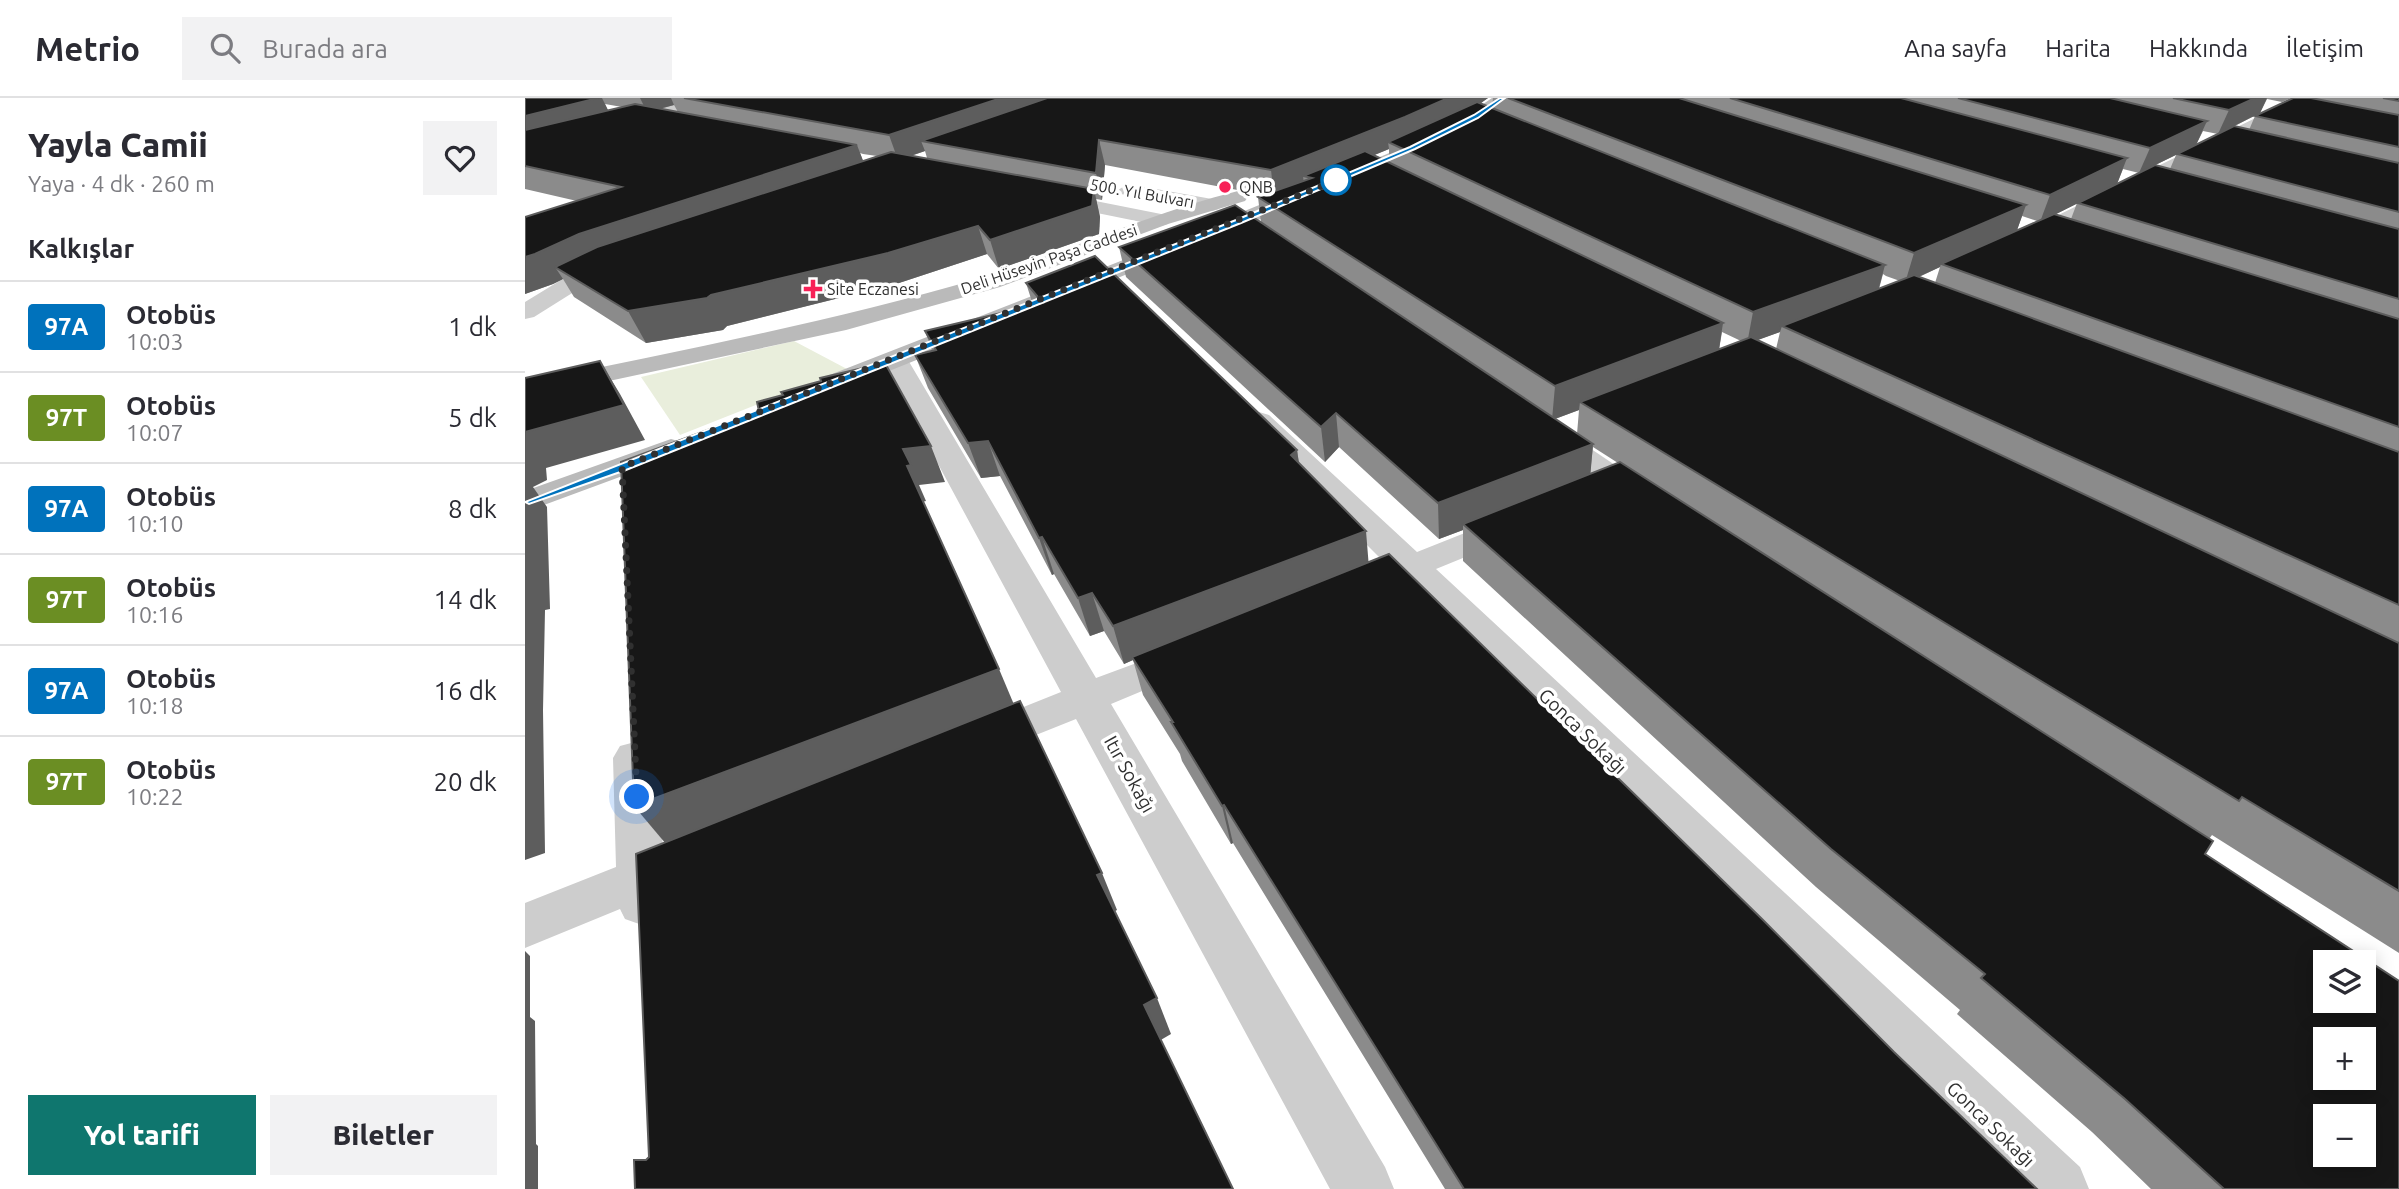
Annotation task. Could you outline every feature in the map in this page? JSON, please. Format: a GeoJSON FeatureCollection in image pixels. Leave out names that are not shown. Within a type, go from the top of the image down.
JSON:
{"type":"FeatureCollection","features":[{"type":"Feature","properties":{"kind":"main road"},"geometry":{"type":"LineString","coordinates":[[817,390],[1369,167],[1476,107],[1502,98]]}},
{"type":"Feature","properties":{"kind":"main road","name":"Deli Hüseyin Paşa Caddesi"},"geometry":{"type":"LineString","coordinates":[[525,391],[837,325],[992,282],[1161,220],[1345,160],[1448,113],[1476,107]]}},
{"type":"Feature","properties":{"kind":"main road"},"geometry":{"type":"LineString","coordinates":[[1212,205],[1239,221]]}},
{"type":"Feature","properties":{"kind":"main road"},"geometry":{"type":"LineString","coordinates":[[837,325],[827,339],[833,346],[867,360],[895,360]]}},
{"type":"Feature","properties":{"kind":"main road"},"geometry":{"type":"LineString","coordinates":[[525,502],[623,488],[687,442]]}},
{"type":"Feature","properties":{"kind":"street"},"geometry":{"type":"LineString","coordinates":[[646,120],[718,101]]}},
{"type":"Feature","properties":{"kind":"street"},"geometry":{"type":"LineString","coordinates":[[614,105],[683,110],[750,122]]}},
{"type":"Feature","properties":{"kind":"street"},"geometry":{"type":"LineString","coordinates":[[614,105],[646,120],[727,135]]}},
{"type":"Feature","properties":{"kind":"street"},"geometry":{"type":"LineString","coordinates":[[2261,105],[2284,110],[2309,107]]}},
{"type":"Feature","properties":{"kind":"street"},"geometry":{"type":"LineString","coordinates":[[1476,107],[1501,127]]}},
{"type":"Feature","properties":{"kind":"street"},"geometry":{"type":"LineString","coordinates":[[2005,249],[2284,110]]}},
{"type":"Feature","properties":{"kind":"street"},"geometry":{"type":"LineString","coordinates":[[2193,136],[2245,148]]}},
{"type":"Feature","properties":{"kind":"street"},"geometry":{"type":"LineString","coordinates":[[1369,167],[1393,179]]}},
{"type":"Feature","properties":{"kind":"street"},"geometry":{"type":"LineString","coordinates":[[2113,175],[2166,189]]}},
{"type":"Feature","properties":{"kind":"street","name":"500. Yıl Bulvarı"},"geometry":{"type":"LineString","coordinates":[[1116,188],[1212,205]]}},
{"type":"Feature","properties":{"kind":"street","name":"500. Yıl Bulvarı"},"geometry":{"type":"LineString","coordinates":[[1025,193],[1161,220]]}},
{"type":"Feature","properties":{"kind":"street"},"geometry":{"type":"LineString","coordinates":[[1239,221],[1262,237]]}},
{"type":"Feature","properties":{"kind":"street"},"geometry":{"type":"LineString","coordinates":[[2016,224],[2069,241]]}},
{"type":"Feature","properties":{"kind":"street"},"geometry":{"type":"LineString","coordinates":[[525,312],[569,285],[639,259]]}},
{"type":"Feature","properties":{"kind":"street"},"geometry":{"type":"LineString","coordinates":[[1106,275],[1135,303]]}},
{"type":"Feature","properties":{"kind":"street","name":"Itır Sokağı"},"geometry":{"type":"LineString","coordinates":[[895,360],[1363,1189]]}},
{"type":"Feature","properties":{"kind":"street","name":"Gonca Sokağı"},"geometry":{"type":"LineString","coordinates":[[1234,397],[2058,1189]]}},
{"type":"Feature","properties":{"kind":"street"},"geometry":{"type":"LineString","coordinates":[[1548,426],[1619,482],[1678,520]]}},
{"type":"Feature","properties":{"kind":"street"},"geometry":{"type":"LineString","coordinates":[[1580,498],[1619,482]]}},
{"type":"Feature","properties":{"kind":"street"},"geometry":{"type":"LineString","coordinates":[[1362,586],[1542,514]]}},
{"type":"Feature","properties":{"kind":"street"},"geometry":{"type":"LineString","coordinates":[[947,755],[1225,642]]}},
{"type":"Feature","properties":{"kind":"street"},"geometry":{"type":"LineString","coordinates":[[633,715],[644,947]]}},
{"type":"Feature","properties":{"kind":"street"},"geometry":{"type":"LineString","coordinates":[[525,926],[717,848]]}},
{"type":"Feature","properties":{"kind":"green space"},"geometry":{"type":"Polygon","coordinates":[[[794,341],[847,369],[680,435],[641,377],[794,341]]]}},
{"type":"Feature","properties":{"kind":"building"},"geometry":{"type":"Polygon","coordinates":[[[525,98],[598,98],[525,116],[525,98]]]}},
{"type":"Feature","properties":{"kind":"building"},"geometry":{"type":"Polygon","coordinates":[[[684,98],[1001,98],[889,135],[684,98]]]}},
{"type":"Feature","properties":{"kind":"building"},"geometry":{"type":"Polygon","coordinates":[[[1047,98],[1448,98],[1271,170],[1099,140],[1096,173],[921,141],[1047,98]]]}},
{"type":"Feature","properties":{"kind":"building"},"geometry":{"type":"Polygon","coordinates":[[[1508,98],[1679,98],[2026,205],[1914,253],[1508,98]]]}},
{"type":"Feature","properties":{"kind":"building"},"geometry":{"type":"Polygon","coordinates":[[[1730,98],[1901,98],[2127,158],[2050,195],[1730,98]]]}},
{"type":"Feature","properties":{"kind":"building"},"geometry":{"type":"Polygon","coordinates":[[[1958,98],[2110,98],[2207,121],[2150,148],[1958,98]]]}},
{"type":"Feature","properties":{"kind":"building"},"geometry":{"type":"Polygon","coordinates":[[[2173,98],[2255,98],[2229,110],[2173,98]]]}},
{"type":"Feature","properties":{"kind":"building"},"geometry":{"type":"Polygon","coordinates":[[[2293,98],[2311,98],[2399,115],[2399,147],[2255,116],[2293,98]]]}},
{"type":"Feature","properties":{"kind":"building"},"geometry":{"type":"Polygon","coordinates":[[[1477,102],[1885,265],[1753,312],[1388,142],[1477,102]]]}},
{"type":"Feature","properties":{"kind":"building"},"geometry":{"type":"Polygon","coordinates":[[[635,104],[857,145],[579,234],[525,257],[525,217],[621,187],[525,166],[525,130],[635,104]]]}},
{"type":"Feature","properties":{"kind":"building"},"geometry":{"type":"Polygon","coordinates":[[[2234,126],[2399,163],[2399,212],[2177,154],[2234,126]]]}},
{"type":"Feature","properties":{"kind":"building"},"geometry":{"type":"Polygon","coordinates":[[[1365,151],[1723,323],[1555,386],[1258,197],[1312,178],[1303,176],[1365,151]]]}},
{"type":"Feature","properties":{"kind":"building"},"geometry":{"type":"Polygon","coordinates":[[[891,152],[1094,189],[1092,206],[990,240],[978,226],[888,253],[707,298],[628,311],[555,267],[597,247],[891,152]]]}},
{"type":"Feature","properties":{"kind":"building"},"geometry":{"type":"Polygon","coordinates":[[[2155,165],[2399,229],[2399,299],[2078,203],[2155,165]]]}},
{"type":"Feature","properties":{"kind":"building"},"geometry":{"type":"Polygon","coordinates":[[[1235,205],[1593,444],[1438,503],[1336,413],[1321,427],[1119,247],[1235,205]]]}},
{"type":"Feature","properties":{"kind":"building"},"geometry":{"type":"Polygon","coordinates":[[[2054,214],[2399,319],[2399,427],[1941,264],[2054,214]]]}},
{"type":"Feature","properties":{"kind":"building"},"geometry":{"type":"Polygon","coordinates":[[[1095,256],[1297,450],[1291,455],[1366,531],[1113,626],[1092,593],[1078,598],[1042,537],[1039,538],[988,441],[968,443],[915,355],[936,350],[925,331],[1043,303],[1026,283],[1095,256]]]}},
{"type":"Feature","properties":{"kind":"building"},"geometry":{"type":"Polygon","coordinates":[[[1914,275],[2399,452],[2399,605],[1782,326],[1914,275]]]}},
{"type":"Feature","properties":{"kind":"building"},"geometry":{"type":"Polygon","coordinates":[[[1751,337],[2399,643],[2399,891],[2242,797],[2239,801],[1580,402],[1751,337]]]}},
{"type":"Feature","properties":{"kind":"building"},"geometry":{"type":"Polygon","coordinates":[[[600,361],[624,405],[525,432],[525,378],[600,361]]]}},
{"type":"Feature","properties":{"kind":"building"},"geometry":{"type":"Polygon","coordinates":[[[885,363],[931,446],[903,449],[911,465],[907,466],[999,669],[634,806],[621,462],[759,411],[757,402],[783,395],[781,392],[821,381],[820,378],[885,363]]]}},
{"type":"Feature","properties":{"kind":"building"},"geometry":{"type":"Polygon","coordinates":[[[1620,462],[2213,841],[2205,854],[2352,950],[2313,950],[2313,1013],[2376,1013],[2376,966],[2399,981],[2399,1189],[2224,1189],[2125,1099],[1981,978],[1985,974],[1831,849],[1463,524],[1620,462]]]}},
{"type":"Feature","properties":{"kind":"building"},"geometry":{"type":"Polygon","coordinates":[[[1389,554],[1894,1052],[2037,1189],[1464,1189],[1224,805],[1222,806],[1132,657],[1389,554]]]}},
{"type":"Feature","properties":{"kind":"building"},"geometry":{"type":"Polygon","coordinates":[[[1020,701],[1102,873],[1097,875],[1157,998],[1144,1005],[1233,1189],[635,1189],[634,1160],[646,1160],[649,1157],[636,854],[1020,701]]]}},
{"type":"Feature","properties":{"kind":"bus line","name":"97A"},"geometry":{"type":"LineString","coordinates":[[525,502],[895,360],[1239,221],[1413,148],[1476,117],[1502,98]]}},
{"type":"Feature","properties":{"kind":"place","name":"QNB"},"geometry":{"type":"Point","coordinates":[1225,187]}},
{"type":"Feature","properties":{"kind":"place","name":"Site Eczanesi"},"geometry":{"type":"Point","coordinates":[813,289]}},
{"type":"Feature","properties":{"kind":"route"},"geometry":{"type":"LineString","coordinates":[[637,797],[622,467],[895,360],[1347,176],[1336,180]]}}]}
